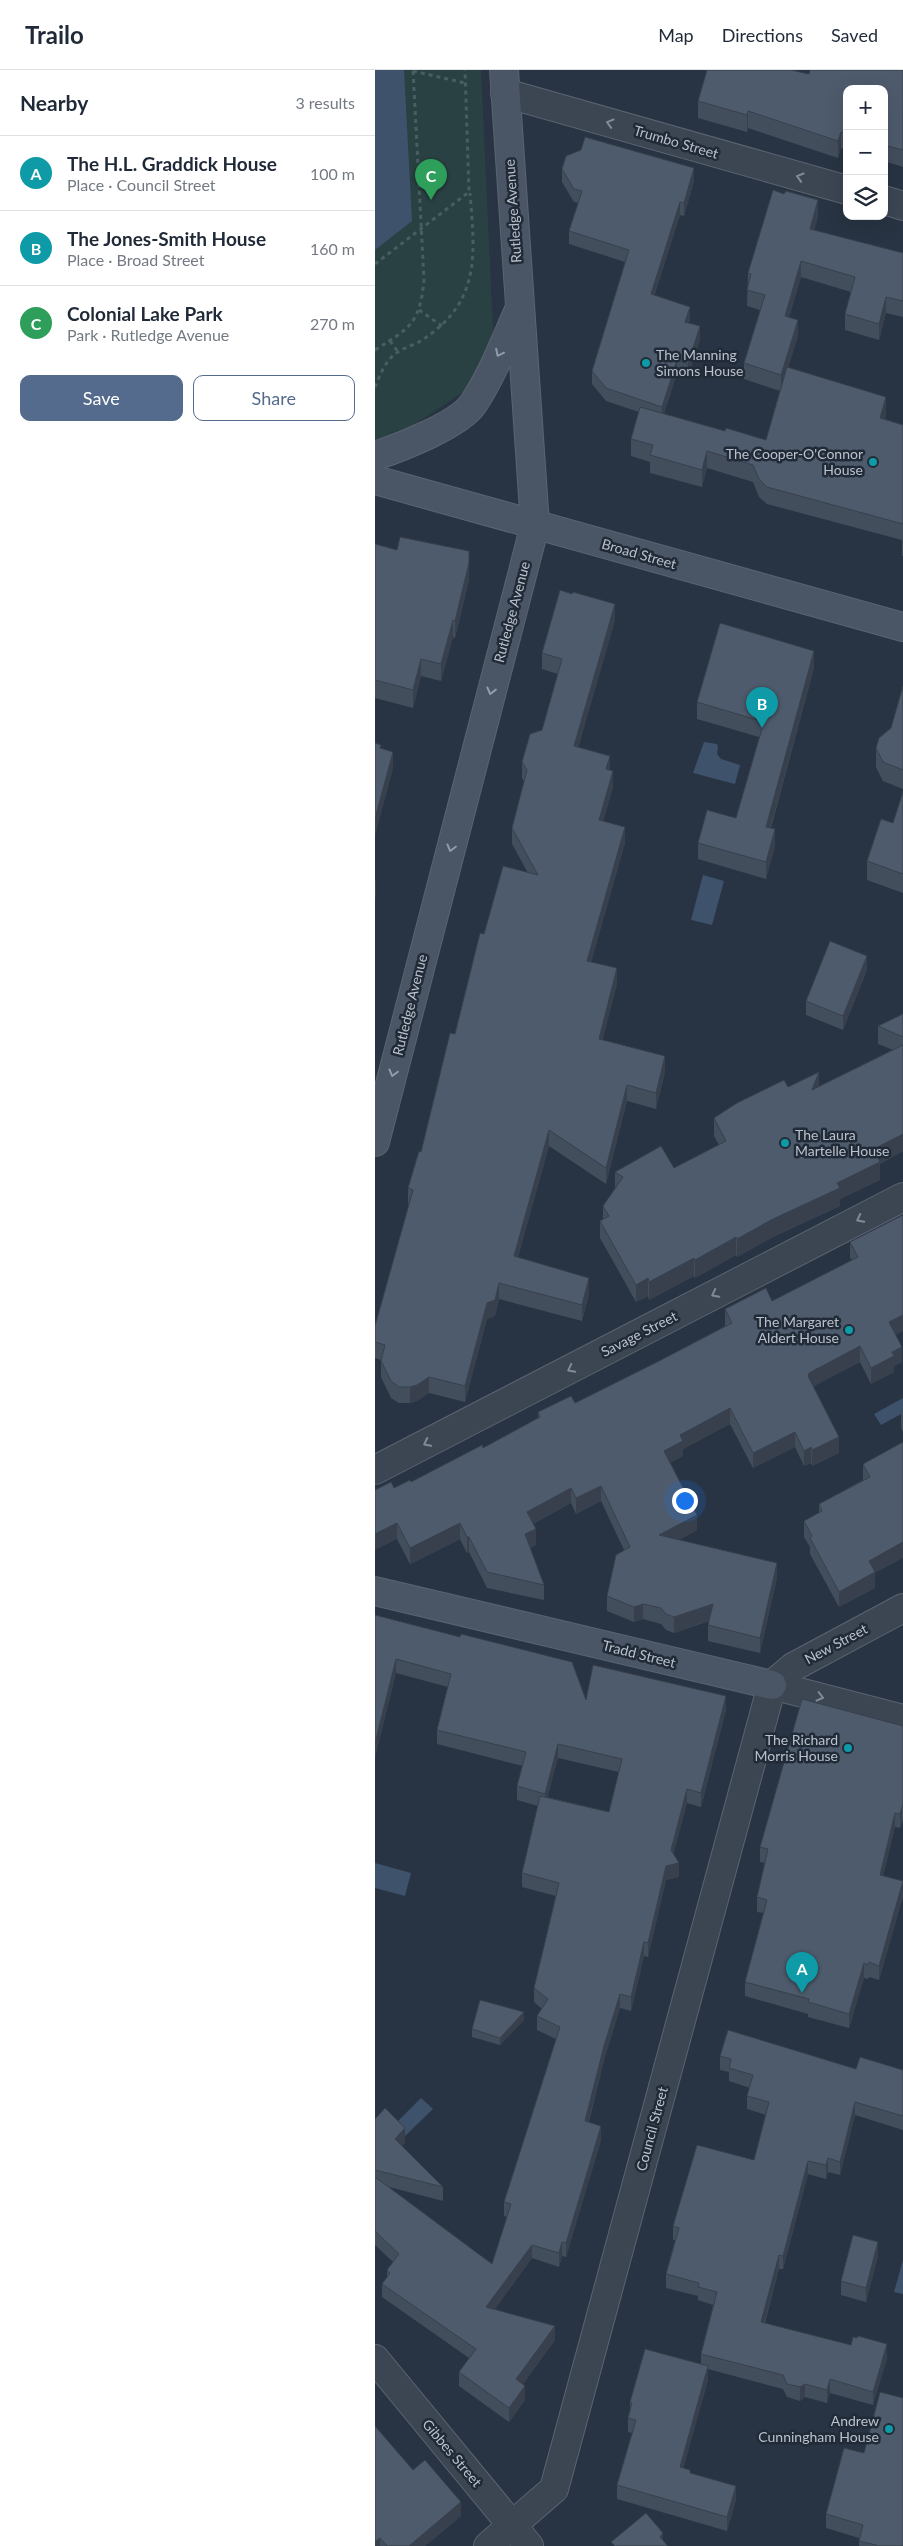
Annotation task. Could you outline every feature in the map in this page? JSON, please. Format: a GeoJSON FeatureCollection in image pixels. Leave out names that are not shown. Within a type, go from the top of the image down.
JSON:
{"type":"FeatureCollection","features":[{"type":"Feature","properties":{"kind":"street","name":"Trumbo Street"},"geometry":{"type":"LineString","coordinates":[[505,82],[843,189]]}},
{"type":"Feature","properties":{"kind":"street","name":"Rutledge Avenue"},"geometry":{"type":"LineString","coordinates":[[375,1142],[535,525],[505,82]]}},
{"type":"Feature","properties":{"kind":"street"},"geometry":{"type":"LineString","coordinates":[[888,201],[903,206]]}},
{"type":"Feature","properties":{"kind":"street"},"geometry":{"type":"LineString","coordinates":[[375,456],[399,448],[452,422],[472,405],[520,309]]}},
{"type":"Feature","properties":{"kind":"street","name":"Broad Street"},"geometry":{"type":"LineString","coordinates":[[375,480],[903,627]]}},
{"type":"Feature","properties":{"kind":"street","name":"Savage Street"},"geometry":{"type":"LineString","coordinates":[[375,1470],[903,1197]]}},
{"type":"Feature","properties":{"kind":"street","name":"Tradd Street"},"geometry":{"type":"LineString","coordinates":[[375,1591],[773,1685],[903,1718]]}},
{"type":"Feature","properties":{"kind":"street","name":"New Street"},"geometry":{"type":"LineString","coordinates":[[773,1685],[793,1667],[903,1608]]}},
{"type":"Feature","properties":{"kind":"street","name":"Council Street"},"geometry":{"type":"LineString","coordinates":[[488,2546],[521,2536],[554,2489],[773,1685]]}},
{"type":"Feature","properties":{"kind":"street","name":"Gibbes Street"},"geometry":{"type":"LineString","coordinates":[[375,2359],[521,2536]]}},
{"type":"Feature","properties":{"kind":"path"},"geometry":{"type":"LineString","coordinates":[[375,350],[416,319],[424,280],[413,70],[465,83]]}},
{"type":"Feature","properties":{"kind":"path"},"geometry":{"type":"LineString","coordinates":[[375,387],[385,366],[397,352],[415,344],[442,326],[463,299],[474,247],[469,192],[465,70]]}},
{"type":"Feature","properties":{"kind":"path"},"geometry":{"type":"LineString","coordinates":[[375,264],[469,192]]}},
{"type":"Feature","properties":{"kind":"path"},"geometry":{"type":"LineString","coordinates":[[419,310],[442,326]]}},
{"type":"Feature","properties":{"kind":"path"},"geometry":{"type":"LineString","coordinates":[[389,341],[397,352]]}},
{"type":"Feature","properties":{"kind":"green space"},"geometry":{"type":"Polygon","coordinates":[[[375,70],[481,70],[493,330],[489,353],[478,373],[463,392],[415,424],[375,441],[375,70]]]}},
{"type":"Feature","properties":{"kind":"water"},"geometry":{"type":"Polygon","coordinates":[[[375,70],[404,70],[412,221],[375,250],[375,70]]]}},
{"type":"Feature","properties":{"kind":"water"},"geometry":{"type":"Polygon","coordinates":[[[704,742],[717,744],[717,754],[721,759],[740,765],[735,784],[693,773],[704,742]]]}},
{"type":"Feature","properties":{"kind":"water"},"geometry":{"type":"Polygon","coordinates":[[[703,875],[724,881],[712,925],[691,920],[703,875]]]}},
{"type":"Feature","properties":{"kind":"water"},"geometry":{"type":"Polygon","coordinates":[[[903,1398],[903,1413],[881,1425],[874,1414],[903,1398]]]}},
{"type":"Feature","properties":{"kind":"water"},"geometry":{"type":"Polygon","coordinates":[[[375,1863],[411,1873],[405,1896],[375,1888],[375,1863]]]}},
{"type":"Feature","properties":{"kind":"water"},"geometry":{"type":"Polygon","coordinates":[[[421,2098],[433,2109],[405,2136],[394,2125],[421,2098]]]}},
{"type":"Feature","properties":{"kind":"water"},"geometry":{"type":"Polygon","coordinates":[[[903,2260],[903,2294],[894,2292],[903,2260]]]}},
{"type":"Feature","properties":{"kind":"building"},"geometry":{"type":"Polygon","coordinates":[[[707,70],[791,70],[809,74],[810,70],[903,70],[903,150],[888,146],[888,85],[843,85],[843,132],[841,132],[838,141],[748,111],[747,115],[698,101],[707,70]]]}},
{"type":"Feature","properties":{"kind":"building"},"geometry":{"type":"Polygon","coordinates":[[[585,137],[694,168],[684,203],[680,202],[651,294],[690,307],[685,322],[700,326],[688,364],[677,360],[662,407],[606,388],[592,371],[629,250],[569,231],[582,191],[574,189],[562,169],[566,156],[581,150],[585,137]]]}},
{"type":"Feature","properties":{"kind":"building"},"geometry":{"type":"Polygon","coordinates":[[[773,190],[784,194],[786,191],[818,200],[810,229],[903,253],[903,301],[886,297],[879,324],[845,314],[855,277],[801,261],[785,316],[798,320],[781,375],[744,363],[765,295],[747,290],[751,274],[748,273],[773,190]]]}},
{"type":"Feature","properties":{"kind":"building"},"geometry":{"type":"Polygon","coordinates":[[[787,367],[886,397],[880,418],[903,425],[903,524],[767,487],[759,479],[753,465],[707,451],[702,470],[650,455],[653,445],[631,439],[640,407],[725,431],[726,428],[766,440],[787,367]]]}},
{"type":"Feature","properties":{"kind":"building"},"geometry":{"type":"Polygon","coordinates":[[[400,537],[469,551],[469,563],[455,621],[453,620],[441,664],[421,659],[413,690],[375,680],[375,544],[397,550],[400,537]]]}},
{"type":"Feature","properties":{"kind":"building"},"geometry":{"type":"Polygon","coordinates":[[[560,590],[615,604],[574,746],[610,756],[606,769],[613,771],[599,820],[625,827],[587,961],[617,968],[599,1039],[665,1056],[656,1093],[627,1085],[606,1168],[549,1130],[514,1256],[589,1278],[582,1305],[499,1283],[495,1300],[487,1303],[465,1386],[429,1377],[417,1385],[399,1387],[391,1381],[381,1361],[385,1345],[375,1342],[375,1326],[413,1190],[408,1188],[419,1151],[421,1152],[450,1033],[455,1034],[480,933],[484,934],[503,866],[538,875],[512,828],[527,770],[522,762],[530,734],[542,730],[562,659],[542,653],[560,590]]]}},
{"type":"Feature","properties":{"kind":"building"},"geometry":{"type":"Polygon","coordinates":[[[720,623],[814,651],[766,827],[775,829],[766,862],[698,843],[707,810],[736,818],[764,722],[697,702],[720,623]]]}},
{"type":"Feature","properties":{"kind":"building"},"geometry":{"type":"Polygon","coordinates":[[[903,686],[903,770],[883,762],[876,748],[879,738],[891,728],[903,686]]]}},
{"type":"Feature","properties":{"kind":"building"},"geometry":{"type":"Polygon","coordinates":[[[375,743],[381,745],[380,748],[393,752],[375,819],[375,743]]]}},
{"type":"Feature","properties":{"kind":"building"},"geometry":{"type":"Polygon","coordinates":[[[903,792],[903,874],[867,861],[881,819],[893,823],[903,792]]]}},
{"type":"Feature","properties":{"kind":"building"},"geometry":{"type":"Polygon","coordinates":[[[830,941],[867,956],[843,1016],[806,1001],[830,941]]]}},
{"type":"Feature","properties":{"kind":"building"},"geometry":{"type":"Polygon","coordinates":[[[903,1014],[903,1037],[878,1026],[903,1014]]]}},
{"type":"Feature","properties":{"kind":"building"},"geometry":{"type":"Polygon","coordinates":[[[903,1045],[903,1134],[874,1149],[880,1162],[837,1183],[840,1188],[773,1219],[737,1239],[736,1237],[695,1260],[694,1258],[649,1282],[648,1278],[636,1285],[600,1221],[609,1216],[603,1206],[623,1177],[615,1172],[661,1146],[674,1168],[726,1141],[714,1118],[737,1103],[784,1080],[788,1087],[819,1072],[812,1090],[903,1045]]]}},
{"type":"Feature","properties":{"kind":"building"},"geometry":{"type":"Polygon","coordinates":[[[903,1215],[903,1315],[889,1322],[902,1347],[892,1352],[894,1356],[871,1368],[860,1346],[809,1373],[808,1376],[839,1437],[812,1450],[811,1447],[804,1451],[795,1432],[753,1453],[730,1408],[680,1435],[683,1441],[664,1451],[697,1515],[659,1535],[777,1563],[760,1638],[708,1625],[713,1604],[674,1617],[666,1614],[661,1608],[643,1604],[634,1607],[607,1596],[616,1555],[630,1547],[601,1486],[576,1498],[571,1488],[527,1512],[536,1529],[525,1534],[544,1585],[487,1572],[460,1523],[410,1548],[397,1523],[375,1534],[375,1490],[391,1482],[394,1488],[410,1480],[411,1482],[482,1445],[483,1448],[540,1417],[538,1412],[571,1396],[575,1403],[661,1360],[732,1323],[725,1309],[766,1288],[772,1301],[858,1257],[850,1242],[903,1215]]]}},
{"type":"Feature","properties":{"kind":"building"},"geometry":{"type":"Polygon","coordinates":[[[903,1442],[903,1542],[869,1561],[875,1572],[839,1592],[810,1538],[812,1536],[804,1521],[822,1511],[819,1504],[870,1477],[863,1464],[903,1442]]]}},
{"type":"Feature","properties":{"kind":"building"},"geometry":{"type":"Polygon","coordinates":[[[375,1615],[460,1637],[461,1634],[572,1662],[586,1700],[593,1665],[726,1696],[701,1793],[687,1789],[671,1850],[679,1863],[666,1866],[648,1943],[644,1942],[631,1997],[620,1994],[604,2046],[585,2121],[601,2126],[566,2243],[562,2242],[559,2253],[532,2245],[486,2307],[555,2326],[516,2379],[525,2386],[509,2408],[459,2372],[476,2349],[382,2284],[390,2273],[387,2270],[399,2254],[375,2231],[375,2177],[492,2264],[511,2204],[504,2202],[560,2027],[537,2016],[548,1999],[534,1988],[559,1883],[522,1873],[540,1796],[609,1812],[622,1759],[558,1744],[545,1794],[517,1786],[526,1752],[437,1730],[451,1674],[396,1659],[375,1743],[375,1615]]]}},
{"type":"Feature","properties":{"kind":"building"},"geometry":{"type":"Polygon","coordinates":[[[802,1699],[903,1726],[903,1804],[900,1814],[895,1813],[880,1875],[903,1881],[879,1966],[869,1962],[868,1965],[864,1963],[849,2014],[808,2002],[809,1999],[745,1982],[767,1900],[757,1897],[768,1849],[760,1847],[802,1699]]]}},
{"type":"Feature","properties":{"kind":"building"},"geometry":{"type":"Polygon","coordinates":[[[480,2000],[524,2012],[500,2038],[472,2029],[480,2000]]]}},
{"type":"Feature","properties":{"kind":"building"},"geometry":{"type":"Polygon","coordinates":[[[728,2030],[856,2069],[860,2057],[903,2070],[903,2116],[855,2102],[840,2162],[828,2158],[826,2165],[808,2161],[783,2256],[779,2255],[761,2322],[851,2345],[853,2337],[857,2338],[858,2336],[887,2344],[873,2392],[830,2379],[827,2390],[805,2384],[800,2387],[787,2384],[783,2375],[701,2354],[717,2292],[698,2287],[699,2283],[666,2274],[679,2228],[673,2226],[697,2145],[754,2160],[769,2102],[747,2096],[753,2075],[729,2068],[731,2059],[720,2056],[728,2030]]]}},
{"type":"Feature","properties":{"kind":"building"},"geometry":{"type":"Polygon","coordinates":[[[385,2108],[405,2128],[395,2139],[443,2187],[375,2170],[375,2119],[385,2108]]]}},
{"type":"Feature","properties":{"kind":"building"},"geometry":{"type":"Polygon","coordinates":[[[853,2235],[878,2242],[866,2288],[841,2281],[853,2235]]]}},
{"type":"Feature","properties":{"kind":"building"},"geometry":{"type":"Polygon","coordinates":[[[645,2349],[708,2366],[680,2467],[690,2470],[690,2473],[736,2486],[727,2517],[617,2485],[636,2420],[628,2418],[632,2403],[630,2402],[645,2349]]]}},
{"type":"Feature","properties":{"kind":"building"},"geometry":{"type":"Polygon","coordinates":[[[880,2392],[903,2398],[903,2546],[876,2546],[859,2541],[863,2525],[826,2514],[844,2448],[864,2453],[880,2392]]]}},
{"type":"Feature","properties":{"kind":"building"},"geometry":{"type":"Polygon","coordinates":[[[375,2426],[413,2470],[425,2460],[461,2502],[409,2546],[387,2546],[380,2538],[375,2542],[375,2426]]]}},
{"type":"Feature","properties":{"kind":"building"},"geometry":{"type":"Polygon","coordinates":[[[646,2513],[663,2533],[660,2537],[668,2546],[615,2546],[611,2542],[646,2513]]]}},
{"type":"Feature","properties":{"kind":"place","name":"Colonial Lake Park"},"geometry":{"type":"Point","coordinates":[431,200]}},
{"type":"Feature","properties":{"kind":"place","name":"The Manning Simons House"},"geometry":{"type":"Point","coordinates":[646,363]}},
{"type":"Feature","properties":{"kind":"place","name":"The Cooper-O'Connor House"},"geometry":{"type":"Point","coordinates":[873,462]}},
{"type":"Feature","properties":{"kind":"place","name":"The Jones-Smith House"},"geometry":{"type":"Point","coordinates":[762,728]}},
{"type":"Feature","properties":{"kind":"place","name":"The Laura Martelle House"},"geometry":{"type":"Point","coordinates":[785,1143]}},
{"type":"Feature","properties":{"kind":"place","name":"The Margaret Aldert House"},"geometry":{"type":"Point","coordinates":[849,1330]}},
{"type":"Feature","properties":{"kind":"place","name":"The Richard Morris House"},"geometry":{"type":"Point","coordinates":[848,1748]}},
{"type":"Feature","properties":{"kind":"place","name":"The H.L. Graddick House"},"geometry":{"type":"Point","coordinates":[802,1993]}},
{"type":"Feature","properties":{"kind":"place","name":"Andrew Cunningham House"},"geometry":{"type":"Point","coordinates":[889,2429]}}]}
